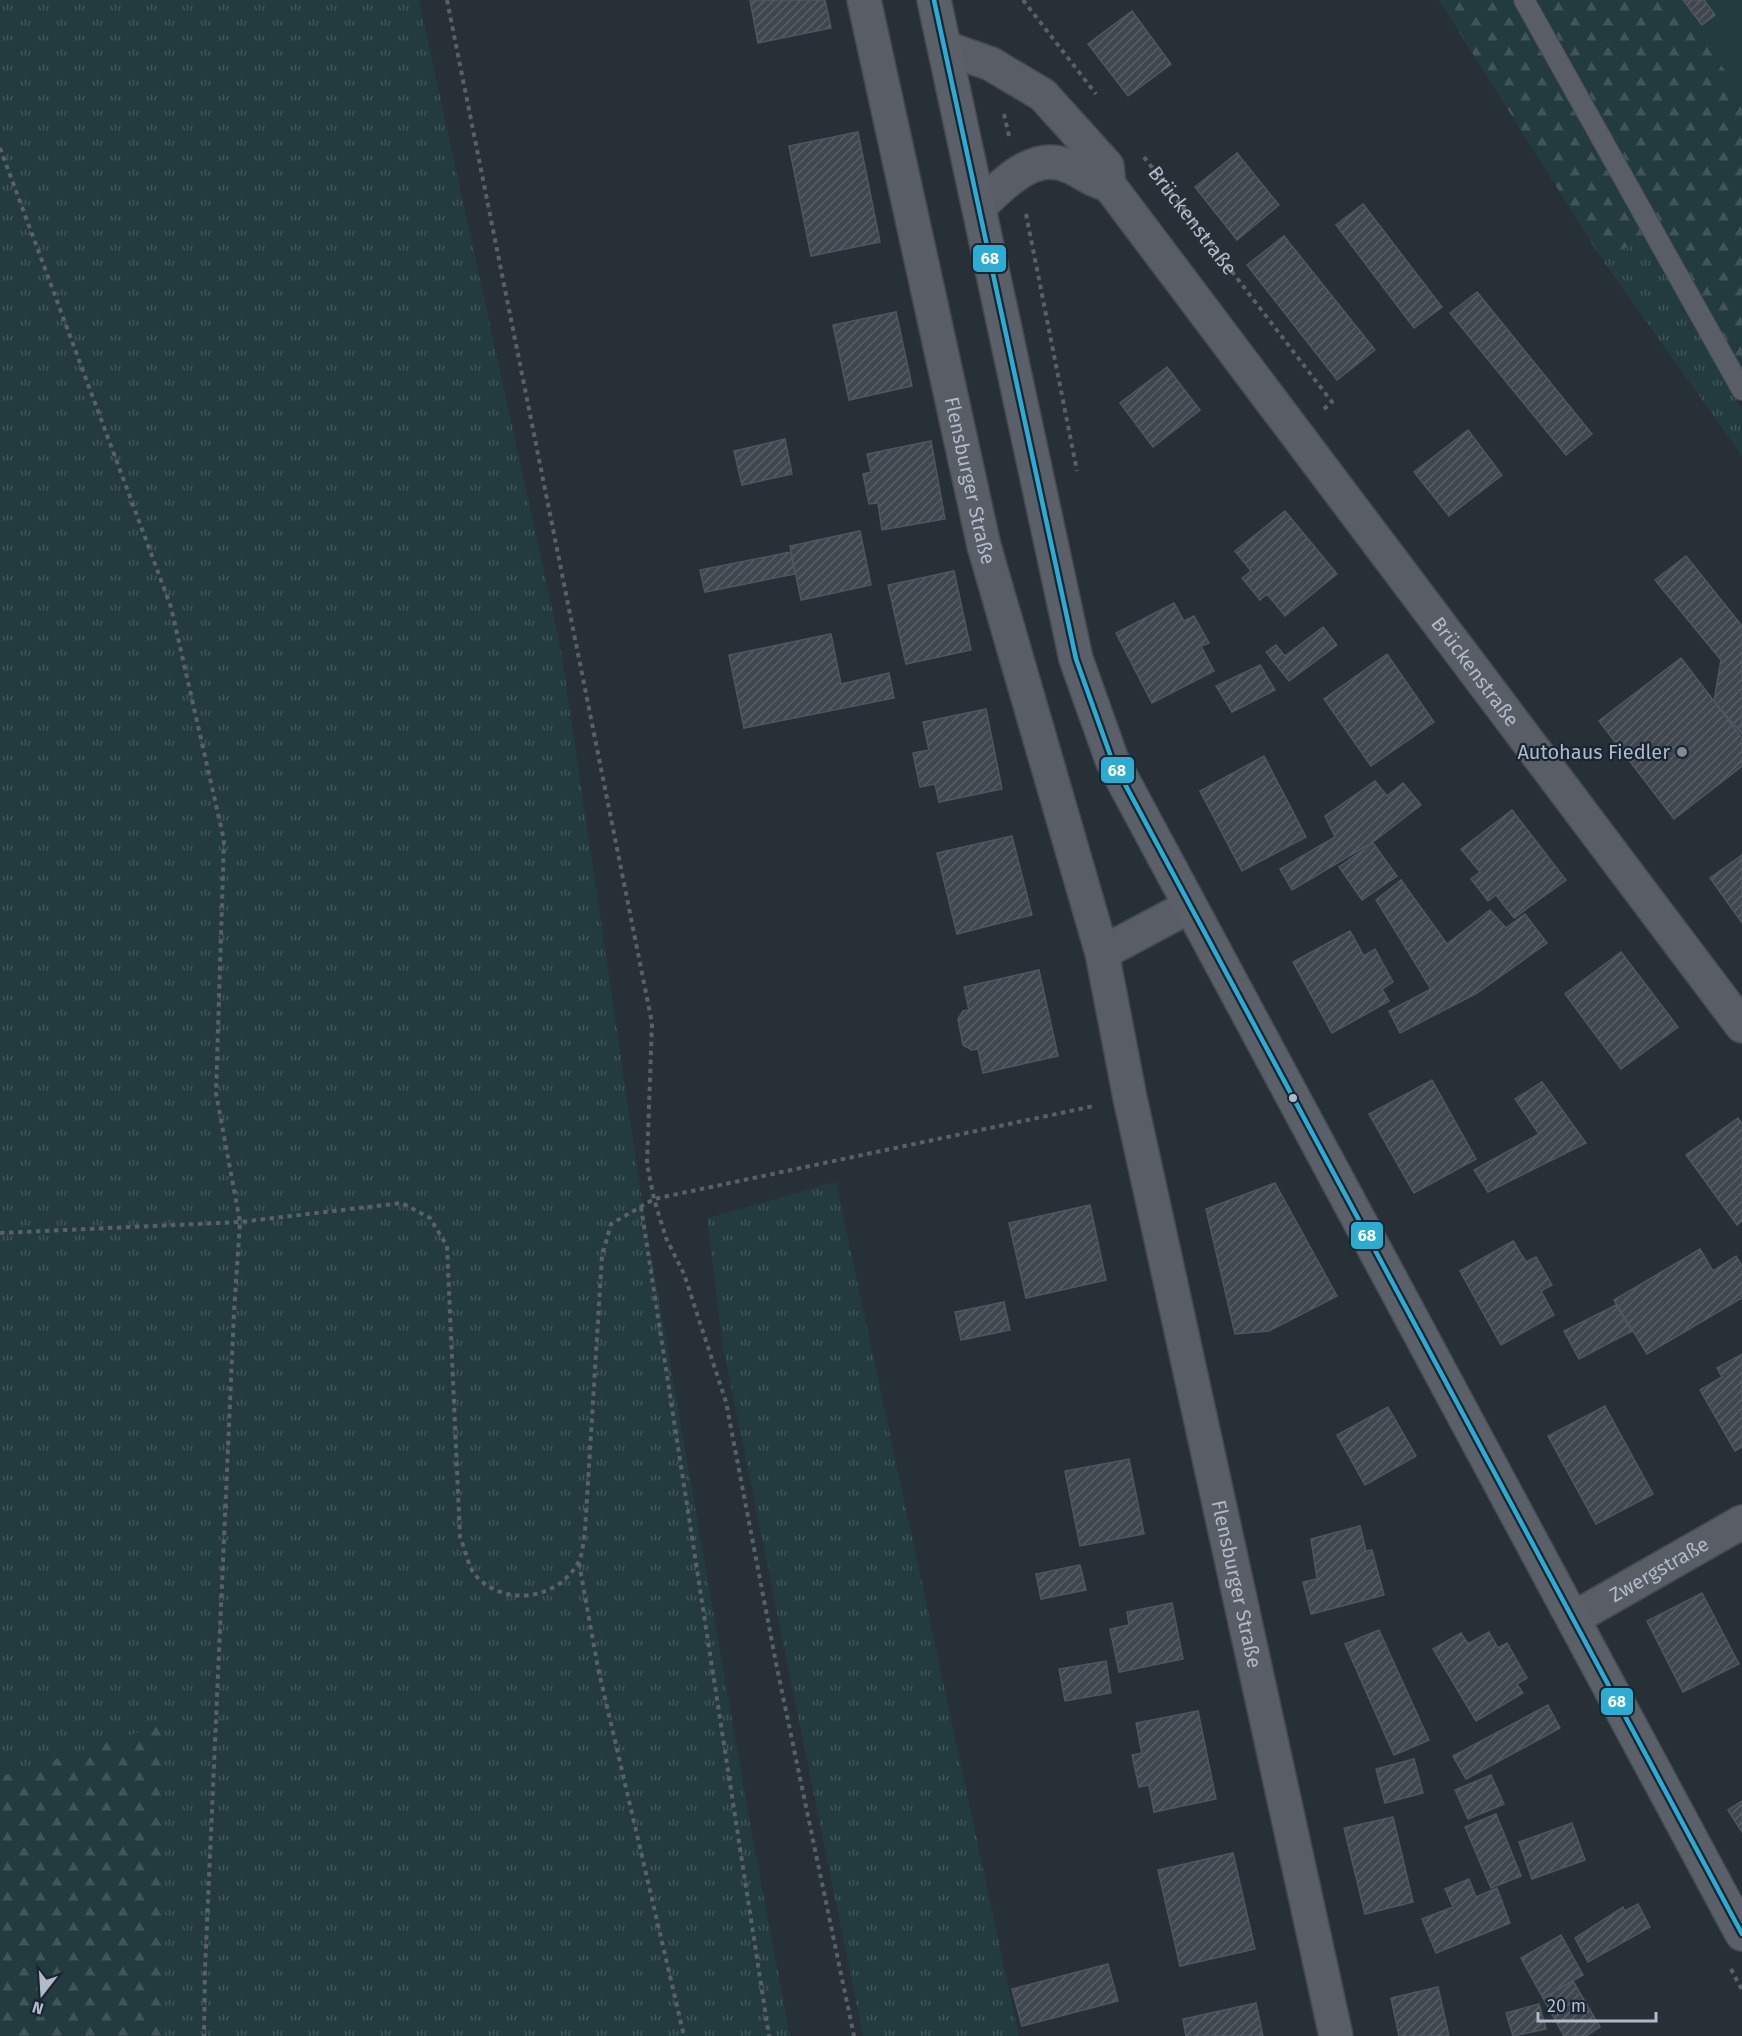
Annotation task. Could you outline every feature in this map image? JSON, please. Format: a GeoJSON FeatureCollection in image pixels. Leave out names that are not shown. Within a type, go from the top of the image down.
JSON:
{"type":"FeatureCollection","features":[{"type":"Feature","properties":{"kind":"main road"},"geometry":{"type":"LineString","coordinates":[[934,0],[1076,659],[1112,760],[1742,1934]]}},
{"type":"Feature","properties":{"kind":"street","name":"Flensburger Straße"},"geometry":{"type":"LineString","coordinates":[[864,0],[984,546],[1102,953],[1130,1098],[1336,2036]]}},
{"type":"Feature","properties":{"kind":"street","name":"Brückenstraße"},"geometry":{"type":"LineString","coordinates":[[946,48],[991,64],[1043,95],[1107,166],[1109,185],[1742,1026]]}},
{"type":"Feature","properties":{"kind":"street"},"geometry":{"type":"LineString","coordinates":[[979,207],[1018,171],[1044,162],[1070,166],[1092,181],[1109,185]]}},
{"type":"Feature","properties":{"kind":"street"},"geometry":{"type":"LineString","coordinates":[[1102,953],[1190,906]]}},
{"type":"Feature","properties":{"kind":"street","name":"Zwergstraße"},"geometry":{"type":"LineString","coordinates":[[1574,1618],[1742,1522]]}},
{"type":"Feature","properties":{"kind":"lane"},"geometry":{"type":"LineString","coordinates":[[1524,0],[1742,390]]}},
{"type":"Feature","properties":{"kind":"path"},"geometry":{"type":"LineString","coordinates":[[447,0],[652,1023],[647,1164],[654,1199],[666,1238],[684,1274],[726,1402],[854,2036]]}},
{"type":"Feature","properties":{"kind":"path"},"geometry":{"type":"LineString","coordinates":[[1023,0],[1102,103]]}},
{"type":"Feature","properties":{"kind":"path"},"geometry":{"type":"LineString","coordinates":[[991,64],[1018,171],[1077,473]]}},
{"type":"Feature","properties":{"kind":"path"},"geometry":{"type":"LineString","coordinates":[[0,148],[171,607],[224,840],[216,1093],[240,1222],[214,1754],[204,2036]]}},
{"type":"Feature","properties":{"kind":"path","name":"Brückenstraße"},"geometry":{"type":"LineString","coordinates":[[1138,149],[1332,402],[1296,434]]}},
{"type":"Feature","properties":{"kind":"path"},"geometry":{"type":"LineString","coordinates":[[684,2036],[598,1668],[579,1562],[585,1531],[602,1256],[611,1224],[654,1199],[1130,1098]]}},
{"type":"Feature","properties":{"kind":"path"},"geometry":{"type":"LineString","coordinates":[[0,1233],[240,1222],[402,1203],[430,1218],[447,1246],[460,1537],[474,1574],[496,1591],[526,1597],[554,1589],[579,1562]]}},
{"type":"Feature","properties":{"kind":"path"},"geometry":{"type":"LineString","coordinates":[[641,1207],[769,2036]]}},
{"type":"Feature","properties":{"kind":"green space"},"geometry":{"type":"Polygon","coordinates":[[[0,0],[419,0],[561,650],[643,1207],[752,1834],[790,2036],[165,2036],[164,1725],[0,1777],[0,0]]]}},
{"type":"Feature","properties":{"kind":"green space"},"geometry":{"type":"Polygon","coordinates":[[[1439,0],[1512,0],[1646,239],[1601,258],[1439,0]]]}},
{"type":"Feature","properties":{"kind":"green space"},"geometry":{"type":"Polygon","coordinates":[[[1537,0],[1675,0],[1742,94],[1742,371],[1537,0]]]}},
{"type":"Feature","properties":{"kind":"green space"},"geometry":{"type":"Polygon","coordinates":[[[1675,0],[1742,0],[1742,94],[1675,0]]]}},
{"type":"Feature","properties":{"kind":"green space"},"geometry":{"type":"Polygon","coordinates":[[[1646,239],[1742,410],[1742,456],[1601,258],[1646,239]]]}},
{"type":"Feature","properties":{"kind":"green space"},"geometry":{"type":"Polygon","coordinates":[[[836,1182],[1019,2036],[863,2036],[723,1347],[707,1218],[836,1182]]]}},
{"type":"Feature","properties":{"kind":"green space"},"geometry":{"type":"Polygon","coordinates":[[[164,1724],[165,2036],[0,2036],[0,1777],[164,1724]]]}},
{"type":"Feature","properties":{"kind":"building"},"geometry":{"type":"Polygon","coordinates":[[[750,0],[825,0],[831,28],[758,43],[750,0]]]}},
{"type":"Feature","properties":{"kind":"building"},"geometry":{"type":"Polygon","coordinates":[[[1683,0],[1704,0],[1715,15],[1702,25],[1683,0]]]}},
{"type":"Feature","properties":{"kind":"building"},"geometry":{"type":"Polygon","coordinates":[[[1132,11],[1171,64],[1128,96],[1088,44],[1132,11]]]}},
{"type":"Feature","properties":{"kind":"building"},"geometry":{"type":"Polygon","coordinates":[[[858,132],[880,242],[811,256],[789,146],[858,132]]]}},
{"type":"Feature","properties":{"kind":"building"},"geometry":{"type":"Polygon","coordinates":[[[1237,153],[1279,205],[1237,240],[1195,187],[1237,153]]]}},
{"type":"Feature","properties":{"kind":"building"},"geometry":{"type":"Polygon","coordinates":[[[1363,204],[1442,307],[1414,328],[1336,225],[1363,204]]]}},
{"type":"Feature","properties":{"kind":"building"},"geometry":{"type":"Polygon","coordinates":[[[1284,236],[1375,350],[1337,380],[1247,265],[1284,236]]]}},
{"type":"Feature","properties":{"kind":"building"},"geometry":{"type":"Polygon","coordinates":[[[1477,292],[1592,434],[1566,455],[1450,313],[1477,292]]]}},
{"type":"Feature","properties":{"kind":"building"},"geometry":{"type":"Polygon","coordinates":[[[896,312],[912,386],[849,400],[833,325],[896,312]]]}},
{"type":"Feature","properties":{"kind":"building"},"geometry":{"type":"Polygon","coordinates":[[[1167,367],[1200,410],[1153,447],[1120,403],[1167,367]]]}},
{"type":"Feature","properties":{"kind":"building"},"geometry":{"type":"Polygon","coordinates":[[[1468,430],[1502,475],[1449,516],[1414,472],[1468,430]]]}},
{"type":"Feature","properties":{"kind":"building"},"geometry":{"type":"Polygon","coordinates":[[[785,439],[792,474],[742,485],[734,451],[785,439]]]}},
{"type":"Feature","properties":{"kind":"building"},"geometry":{"type":"Polygon","coordinates":[[[931,441],[945,519],[882,530],[878,503],[869,504],[863,474],[871,472],[867,454],[931,441]]]}},
{"type":"Feature","properties":{"kind":"building"},"geometry":{"type":"Polygon","coordinates":[[[1285,511],[1337,574],[1285,616],[1267,594],[1260,600],[1242,578],[1251,571],[1235,551],[1285,511]]]}},
{"type":"Feature","properties":{"kind":"building"},"geometry":{"type":"Polygon","coordinates":[[[860,531],[871,585],[801,600],[790,546],[860,531]]]}},
{"type":"Feature","properties":{"kind":"building"},"geometry":{"type":"Polygon","coordinates":[[[791,552],[795,574],[705,592],[700,570],[791,552]]]}},
{"type":"Feature","properties":{"kind":"building"},"geometry":{"type":"Polygon","coordinates":[[[1686,556],[1742,626],[1742,734],[1714,701],[1721,660],[1655,580],[1686,556]]]}},
{"type":"Feature","properties":{"kind":"building"},"geometry":{"type":"Polygon","coordinates":[[[954,571],[971,650],[906,664],[888,585],[954,571]]]}},
{"type":"Feature","properties":{"kind":"building"},"geometry":{"type":"Polygon","coordinates":[[[1174,603],[1184,621],[1194,616],[1209,643],[1201,646],[1214,671],[1152,703],[1116,633],[1174,603]]]}},
{"type":"Feature","properties":{"kind":"building"},"geometry":{"type":"Polygon","coordinates":[[[1323,627],[1337,645],[1289,681],[1266,652],[1276,645],[1285,656],[1323,627]]]}},
{"type":"Feature","properties":{"kind":"building"},"geometry":{"type":"Polygon","coordinates":[[[831,634],[841,684],[889,673],[894,698],[744,728],[729,655],[831,634]]]}},
{"type":"Feature","properties":{"kind":"building"},"geometry":{"type":"Polygon","coordinates":[[[1387,654],[1434,722],[1371,766],[1324,699],[1387,654]]]}},
{"type":"Feature","properties":{"kind":"building","name":"Autohaus Fiedler"},"geometry":{"type":"Polygon","coordinates":[[[1681,658],[1742,738],[1742,766],[1674,819],[1599,721],[1681,658]]]}},
{"type":"Feature","properties":{"kind":"building"},"geometry":{"type":"Polygon","coordinates":[[[1260,665],[1275,690],[1232,712],[1216,686],[1260,665]]]}},
{"type":"Feature","properties":{"kind":"building"},"geometry":{"type":"Polygon","coordinates":[[[986,709],[1002,789],[939,802],[935,784],[920,787],[913,753],[929,750],[923,722],[986,709]]]}},
{"type":"Feature","properties":{"kind":"building"},"geometry":{"type":"Polygon","coordinates":[[[1264,756],[1306,837],[1242,871],[1200,791],[1264,756]]]}},
{"type":"Feature","properties":{"kind":"building"},"geometry":{"type":"Polygon","coordinates":[[[1375,781],[1387,796],[1403,783],[1421,805],[1373,842],[1292,890],[1280,869],[1335,837],[1325,816],[1375,781]]]}},
{"type":"Feature","properties":{"kind":"building"},"geometry":{"type":"Polygon","coordinates":[[[1512,810],[1566,880],[1514,918],[1496,895],[1488,901],[1471,879],[1480,872],[1461,849],[1512,810]]]}},
{"type":"Feature","properties":{"kind":"building"},"geometry":{"type":"Polygon","coordinates":[[[1012,836],[1032,915],[957,934],[937,853],[1012,836]]]}},
{"type":"Feature","properties":{"kind":"building"},"geometry":{"type":"Polygon","coordinates":[[[1373,843],[1397,876],[1362,900],[1339,867],[1373,843]]]}},
{"type":"Feature","properties":{"kind":"building"},"geometry":{"type":"Polygon","coordinates":[[[1742,855],[1742,923],[1710,878],[1742,855]]]}},
{"type":"Feature","properties":{"kind":"building"},"geometry":{"type":"Polygon","coordinates":[[[1401,880],[1447,944],[1490,910],[1506,928],[1525,914],[1547,943],[1477,993],[1400,1033],[1389,1011],[1431,989],[1376,900],[1401,880]]]}},
{"type":"Feature","properties":{"kind":"building"},"geometry":{"type":"Polygon","coordinates":[[[1350,931],[1364,956],[1375,949],[1393,982],[1382,989],[1389,1001],[1332,1033],[1293,962],[1350,931]]]}},
{"type":"Feature","properties":{"kind":"building"},"geometry":{"type":"Polygon","coordinates":[[[1621,952],[1678,1027],[1621,1069],[1565,994],[1621,952]]]}},
{"type":"Feature","properties":{"kind":"building"},"geometry":{"type":"Polygon","coordinates":[[[1039,970],[1058,1056],[983,1073],[978,1049],[972,1050],[963,1045],[958,1019],[963,1011],[969,1010],[964,987],[1039,970]]]}},
{"type":"Feature","properties":{"kind":"building"},"geometry":{"type":"Polygon","coordinates":[[[1432,1080],[1476,1159],[1414,1193],[1369,1114],[1432,1080]]]}},
{"type":"Feature","properties":{"kind":"building"},"geometry":{"type":"Polygon","coordinates":[[[1542,1082],[1586,1143],[1488,1192],[1474,1170],[1539,1134],[1515,1099],[1542,1082]]]}},
{"type":"Feature","properties":{"kind":"building"},"geometry":{"type":"Polygon","coordinates":[[[1738,1118],[1742,1124],[1742,1221],[1737,1225],[1686,1155],[1738,1118]]]}},
{"type":"Feature","properties":{"kind":"building"},"geometry":{"type":"Polygon","coordinates":[[[1275,1183],[1337,1296],[1269,1331],[1235,1334],[1206,1209],[1275,1183]]]}},
{"type":"Feature","properties":{"kind":"building"},"geometry":{"type":"Polygon","coordinates":[[[1090,1205],[1106,1280],[1026,1298],[1009,1223],[1090,1205]]]}},
{"type":"Feature","properties":{"kind":"building"},"geometry":{"type":"Polygon","coordinates":[[[1513,1241],[1526,1262],[1536,1257],[1552,1285],[1541,1291],[1554,1315],[1501,1345],[1460,1271],[1513,1241]]]}},
{"type":"Feature","properties":{"kind":"building"},"geometry":{"type":"Polygon","coordinates":[[[1700,1249],[1713,1271],[1736,1256],[1742,1266],[1742,1298],[1647,1354],[1614,1300],[1700,1249]]]}},
{"type":"Feature","properties":{"kind":"building"},"geometry":{"type":"Polygon","coordinates":[[[1004,1302],[1010,1330],[961,1340],[955,1312],[1004,1302]]]}},
{"type":"Feature","properties":{"kind":"building"},"geometry":{"type":"Polygon","coordinates":[[[1616,1305],[1632,1331],[1579,1359],[1564,1331],[1616,1305]]]}},
{"type":"Feature","properties":{"kind":"building"},"geometry":{"type":"Polygon","coordinates":[[[1742,1354],[1742,1447],[1735,1451],[1700,1390],[1722,1377],[1717,1368],[1742,1354]]]}},
{"type":"Feature","properties":{"kind":"building"},"geometry":{"type":"Polygon","coordinates":[[[1605,1406],[1653,1494],[1596,1524],[1548,1436],[1605,1406]]]}},
{"type":"Feature","properties":{"kind":"building"},"geometry":{"type":"Polygon","coordinates":[[[1388,1407],[1416,1456],[1365,1485],[1337,1435],[1388,1407]]]}},
{"type":"Feature","properties":{"kind":"building"},"geometry":{"type":"Polygon","coordinates":[[[1129,1459],[1144,1534],[1080,1546],[1065,1471],[1129,1459]]]}},
{"type":"Feature","properties":{"kind":"building"},"geometry":{"type":"Polygon","coordinates":[[[1360,1526],[1366,1551],[1372,1550],[1384,1595],[1311,1614],[1303,1582],[1317,1579],[1311,1539],[1360,1526]]]}},
{"type":"Feature","properties":{"kind":"building"},"geometry":{"type":"Polygon","coordinates":[[[1080,1565],[1086,1590],[1041,1599],[1036,1574],[1080,1565]]]}},
{"type":"Feature","properties":{"kind":"building"},"geometry":{"type":"Polygon","coordinates":[[[1702,1593],[1739,1664],[1683,1692],[1647,1621],[1702,1593]]]}},
{"type":"Feature","properties":{"kind":"building"},"geometry":{"type":"Polygon","coordinates":[[[1172,1603],[1183,1659],[1119,1672],[1110,1629],[1129,1625],[1127,1612],[1172,1603]]]}},
{"type":"Feature","properties":{"kind":"building"},"geometry":{"type":"Polygon","coordinates":[[[1379,1630],[1429,1740],[1394,1755],[1345,1644],[1379,1630]]]}},
{"type":"Feature","properties":{"kind":"building"},"geometry":{"type":"Polygon","coordinates":[[[1489,1632],[1498,1648],[1507,1643],[1527,1678],[1517,1684],[1523,1693],[1476,1721],[1433,1649],[1461,1633],[1468,1644],[1489,1632]]]}},
{"type":"Feature","properties":{"kind":"building"},"geometry":{"type":"Polygon","coordinates":[[[1106,1661],[1111,1693],[1065,1701],[1059,1669],[1106,1661]]]}},
{"type":"Feature","properties":{"kind":"building"},"geometry":{"type":"Polygon","coordinates":[[[1548,1705],[1560,1728],[1466,1779],[1453,1756],[1548,1705]]]}},
{"type":"Feature","properties":{"kind":"building"},"geometry":{"type":"Polygon","coordinates":[[[1198,1711],[1216,1799],[1154,1812],[1149,1785],[1139,1787],[1132,1755],[1142,1753],[1136,1723],[1198,1711]]]}},
{"type":"Feature","properties":{"kind":"building"},"geometry":{"type":"Polygon","coordinates":[[[1414,1759],[1423,1793],[1385,1803],[1376,1769],[1414,1759]]]}},
{"type":"Feature","properties":{"kind":"building"},"geometry":{"type":"Polygon","coordinates":[[[1491,1775],[1504,1804],[1468,1819],[1455,1790],[1491,1775]]]}},
{"type":"Feature","properties":{"kind":"building"},"geometry":{"type":"Polygon","coordinates":[[[1742,1801],[1742,1832],[1728,1810],[1742,1801]]]}},
{"type":"Feature","properties":{"kind":"building"},"geometry":{"type":"Polygon","coordinates":[[[1496,1814],[1521,1876],[1491,1888],[1465,1827],[1496,1814]]]}},
{"type":"Feature","properties":{"kind":"building"},"geometry":{"type":"Polygon","coordinates":[[[1393,1817],[1413,1902],[1365,1914],[1344,1828],[1393,1817]]]}},
{"type":"Feature","properties":{"kind":"building"},"geometry":{"type":"Polygon","coordinates":[[[1572,1823],[1585,1860],[1532,1879],[1519,1842],[1572,1823]]]}},
{"type":"Feature","properties":{"kind":"building"},"geometry":{"type":"Polygon","coordinates":[[[1233,1853],[1255,1949],[1180,1966],[1158,1870],[1233,1853]]]}},
{"type":"Feature","properties":{"kind":"building"},"geometry":{"type":"Polygon","coordinates":[[[1469,1879],[1476,1897],[1497,1888],[1510,1923],[1436,1953],[1422,1919],[1453,1907],[1445,1889],[1469,1879]]]}},
{"type":"Feature","properties":{"kind":"building"},"geometry":{"type":"Polygon","coordinates":[[[1638,1904],[1650,1927],[1588,1962],[1575,1938],[1623,1907],[1625,1911],[1638,1904]]]}},
{"type":"Feature","properties":{"kind":"building"},"geometry":{"type":"Polygon","coordinates":[[[1561,1935],[1583,1975],[1543,1998],[1521,1958],[1561,1935]]]}},
{"type":"Feature","properties":{"kind":"building"},"geometry":{"type":"Polygon","coordinates":[[[1108,1964],[1118,2001],[1022,2026],[1012,1989],[1108,1964]]]}},
{"type":"Feature","properties":{"kind":"building"},"geometry":{"type":"Polygon","coordinates":[[[1573,1981],[1600,2027],[1586,2036],[1564,2036],[1543,1998],[1573,1981]]]}},
{"type":"Feature","properties":{"kind":"building"},"geometry":{"type":"Polygon","coordinates":[[[1438,1987],[1449,2036],[1399,2036],[1391,1998],[1438,1987]]]}},
{"type":"Feature","properties":{"kind":"building"},"geometry":{"type":"Polygon","coordinates":[[[1256,2003],[1263,2036],[1186,2036],[1183,2019],[1256,2003]]]}},
{"type":"Feature","properties":{"kind":"building"},"geometry":{"type":"Polygon","coordinates":[[[1539,2004],[1546,2029],[1513,2036],[1506,2013],[1539,2004]]]}},
{"type":"Feature","properties":{"kind":"transit line","name":"68"},"geometry":{"type":"LineString","coordinates":[[934,0],[1076,659],[1112,760],[1742,1934]]}},
{"type":"Feature","properties":{"kind":"place","name":"Autohaus Fiedler"},"geometry":{"type":"Point","coordinates":[1682,752]}}]}
